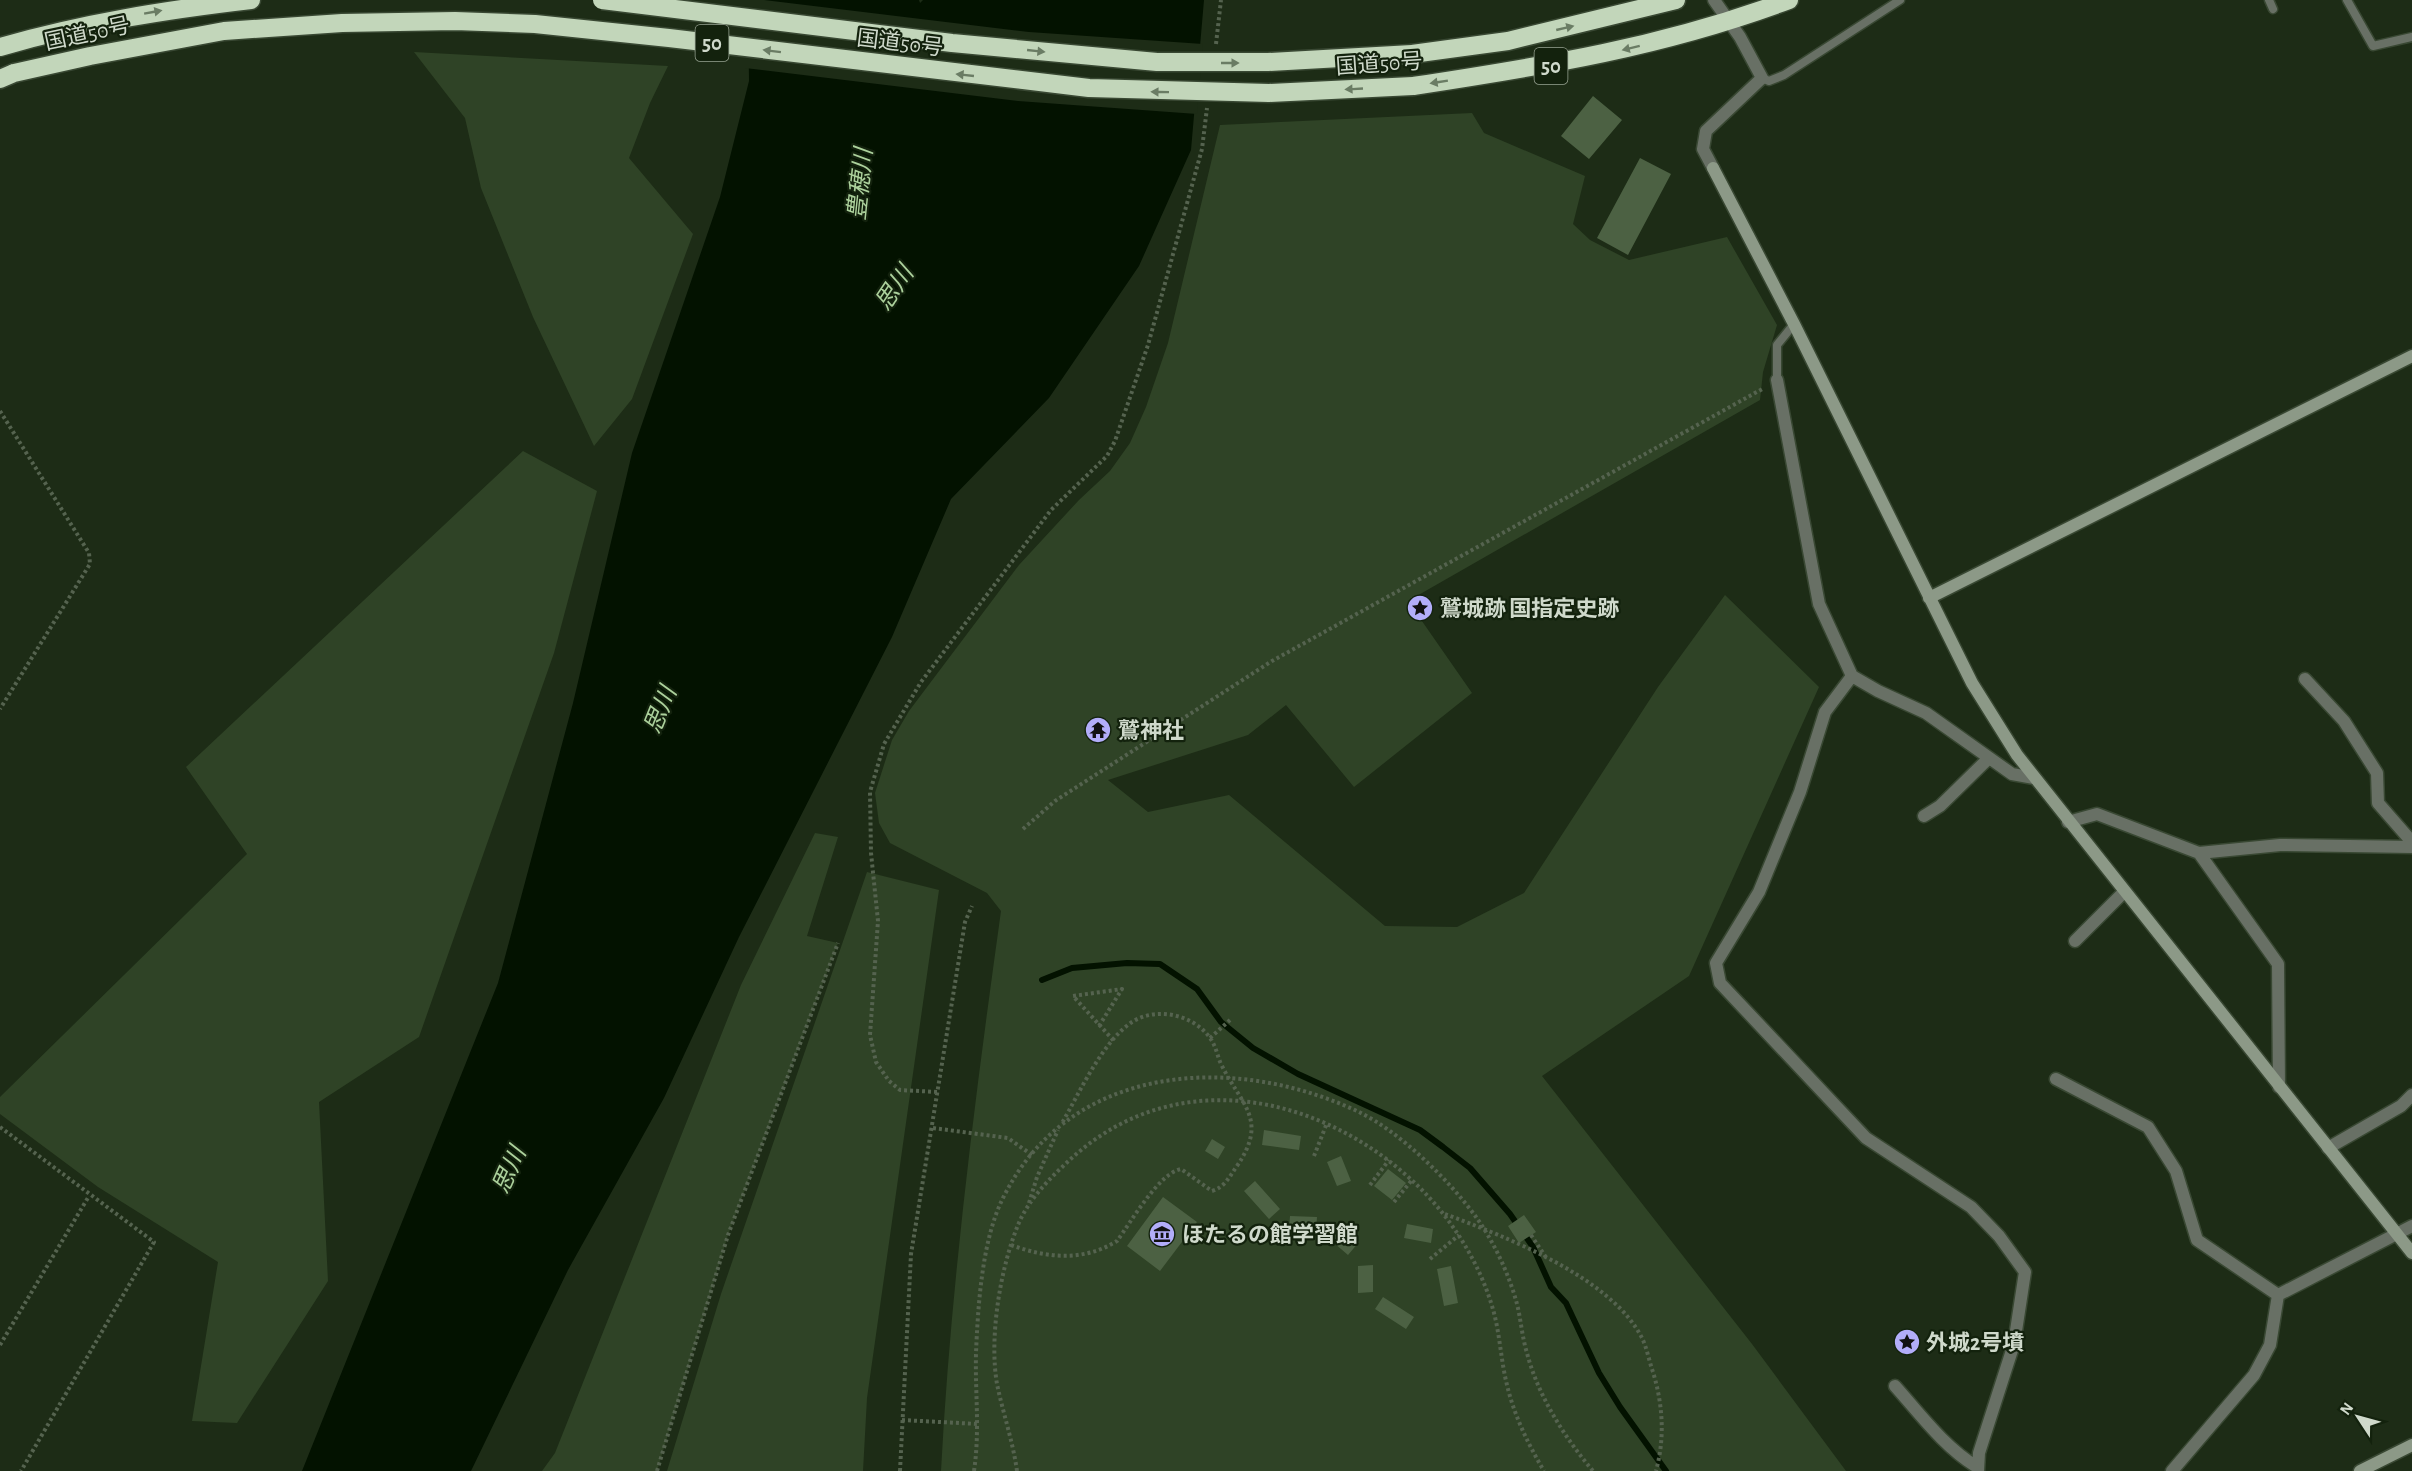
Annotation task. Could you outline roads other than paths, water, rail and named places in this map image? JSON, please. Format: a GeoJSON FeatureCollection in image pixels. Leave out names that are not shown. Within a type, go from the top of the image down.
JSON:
{"type":"FeatureCollection","features":[{"type":"Feature","properties":{"kind":"highway","name":"国道50号"},"geometry":{"type":"LineString","coordinates":[[0,47],[54,32],[176,8],[251,0]]}},
{"type":"Feature","properties":{"kind":"highway","name":"国道50号"},"geometry":{"type":"LineString","coordinates":[[602,0],[920,39],[1124,60],[1268,62],[1412,54],[1508,41],[1676,0]]}},
{"type":"Feature","properties":{"kind":"highway","name":"国道50号"},"geometry":{"type":"LineString","coordinates":[[5,76],[170,40],[224,31],[342,23],[455,21],[535,24],[669,38],[1089,88],[1269,93],[1413,86],[1591,58],[1730,21],[1789,0]]}},
{"type":"Feature","properties":{"kind":"highway"},"geometry":{"type":"LineString","coordinates":[[0,39],[54,32]]}},
{"type":"Feature","properties":{"kind":"street"},"geometry":{"type":"LineString","coordinates":[[1714,0],[1730,21],[1762,78],[1706,131],[1703,149],[1794,324],[1972,683],[2034,778],[2067,822],[2412,1253]]}},
{"type":"Feature","properties":{"kind":"street"},"geometry":{"type":"LineString","coordinates":[[1929,598],[2412,356]]}},
{"type":"Feature","properties":{"kind":"street"},"geometry":{"type":"LineString","coordinates":[[1777,380],[1820,604],[1852,676],[1878,692],[1926,713],[2012,774],[2034,778]]}},
{"type":"Feature","properties":{"kind":"street"},"geometry":{"type":"LineString","coordinates":[[1852,676],[1825,712],[1800,792],[1759,892],[1716,963],[1720,983],[1866,1138],[1971,1207],[1999,1236],[2025,1272],[2013,1344],[1979,1453],[1977,1469],[1963,1459],[1929,1425],[1895,1386]]}},
{"type":"Feature","properties":{"kind":"street"},"geometry":{"type":"LineString","coordinates":[[2305,679],[2344,721],[2377,773],[2378,803],[2412,844]]}},
{"type":"Feature","properties":{"kind":"street"},"geometry":{"type":"LineString","coordinates":[[1924,816],[1940,806],[1989,758]]}},
{"type":"Feature","properties":{"kind":"street"},"geometry":{"type":"LineString","coordinates":[[2067,822],[2097,814],[2199,854],[2280,845],[2412,844]]}},
{"type":"Feature","properties":{"kind":"street"},"geometry":{"type":"LineString","coordinates":[[2199,854],[2278,964],[2279,1087]]}},
{"type":"Feature","properties":{"kind":"street"},"geometry":{"type":"LineString","coordinates":[[2075,940],[2124,892]]}},
{"type":"Feature","properties":{"kind":"street"},"geometry":{"type":"LineString","coordinates":[[2056,1079],[2148,1128],[2176,1170],[2197,1240],[2278,1295]]}},
{"type":"Feature","properties":{"kind":"street"},"geometry":{"type":"LineString","coordinates":[[2328,1148],[2401,1106],[2412,1095]]}},
{"type":"Feature","properties":{"kind":"street"},"geometry":{"type":"LineString","coordinates":[[2278,1295],[2412,1226]]}},
{"type":"Feature","properties":{"kind":"street"},"geometry":{"type":"LineString","coordinates":[[2172,1471],[2254,1375],[2270,1345],[2278,1295]]}},
{"type":"Feature","properties":{"kind":"street"},"geometry":{"type":"LineString","coordinates":[[2360,1471],[2412,1445]]}},
{"type":"Feature","properties":{"kind":"lane"},"geometry":{"type":"LineString","coordinates":[[1762,78],[1769,81],[1784,75],[1900,0]]}},
{"type":"Feature","properties":{"kind":"lane"},"geometry":{"type":"LineString","coordinates":[[2269,0],[2273,9]]}},
{"type":"Feature","properties":{"kind":"lane"},"geometry":{"type":"LineString","coordinates":[[2347,0],[2373,46],[2412,37]]}},
{"type":"Feature","properties":{"kind":"lane"},"geometry":{"type":"LineString","coordinates":[[1777,380],[1778,345],[1794,324]]}},
{"type":"Feature","properties":{"kind":"water"},"geometry":{"type":"Polygon","coordinates":[[[748,0],[919,0],[920,3],[923,0],[1204,0],[1191,150],[1139,266],[1049,398],[951,499],[892,637],[739,937],[664,1098],[568,1270],[471,1471],[302,1471],[498,983],[573,703],[632,453],[720,197],[749,81],[748,0]]]}},
{"type":"Feature","properties":{"kind":"waterway"},"geometry":{"type":"LineString","coordinates":[[1042,980],[1072,968],[1127,963],[1160,964],[1197,989],[1221,1022],[1253,1048],[1298,1074],[1420,1130],[1470,1168],[1510,1214],[1533,1247],[1551,1287],[1566,1303],[1599,1373],[1620,1407],[1666,1471]]}},
{"type":"Feature","properties":{"kind":"place","name":"鷲城跡 国指定史跡"},"geometry":{"type":"Point","coordinates":[1420,608]}},
{"type":"Feature","properties":{"kind":"place","name":"鷲神社"},"geometry":{"type":"Point","coordinates":[1098,730]}},
{"type":"Feature","properties":{"kind":"place","name":"ほたるの館学習館"},"geometry":{"type":"Point","coordinates":[1162,1234]}},
{"type":"Feature","properties":{"kind":"place","name":"外城2号墳"},"geometry":{"type":"Point","coordinates":[1907,1342]}},
{"type":"Feature","properties":{"kind":"water label","name":"豊穂川"},"geometry":{"type":"Point","coordinates":[860,184]}},
{"type":"Feature","properties":{"kind":"water label","name":"思川"},"geometry":{"type":"Point","coordinates":[894,288]}},
{"type":"Feature","properties":{"kind":"water label","name":"思川"},"geometry":{"type":"Point","coordinates":[660,710]}},
{"type":"Feature","properties":{"kind":"water label","name":"思川"},"geometry":{"type":"Point","coordinates":[509,1170]}}]}
